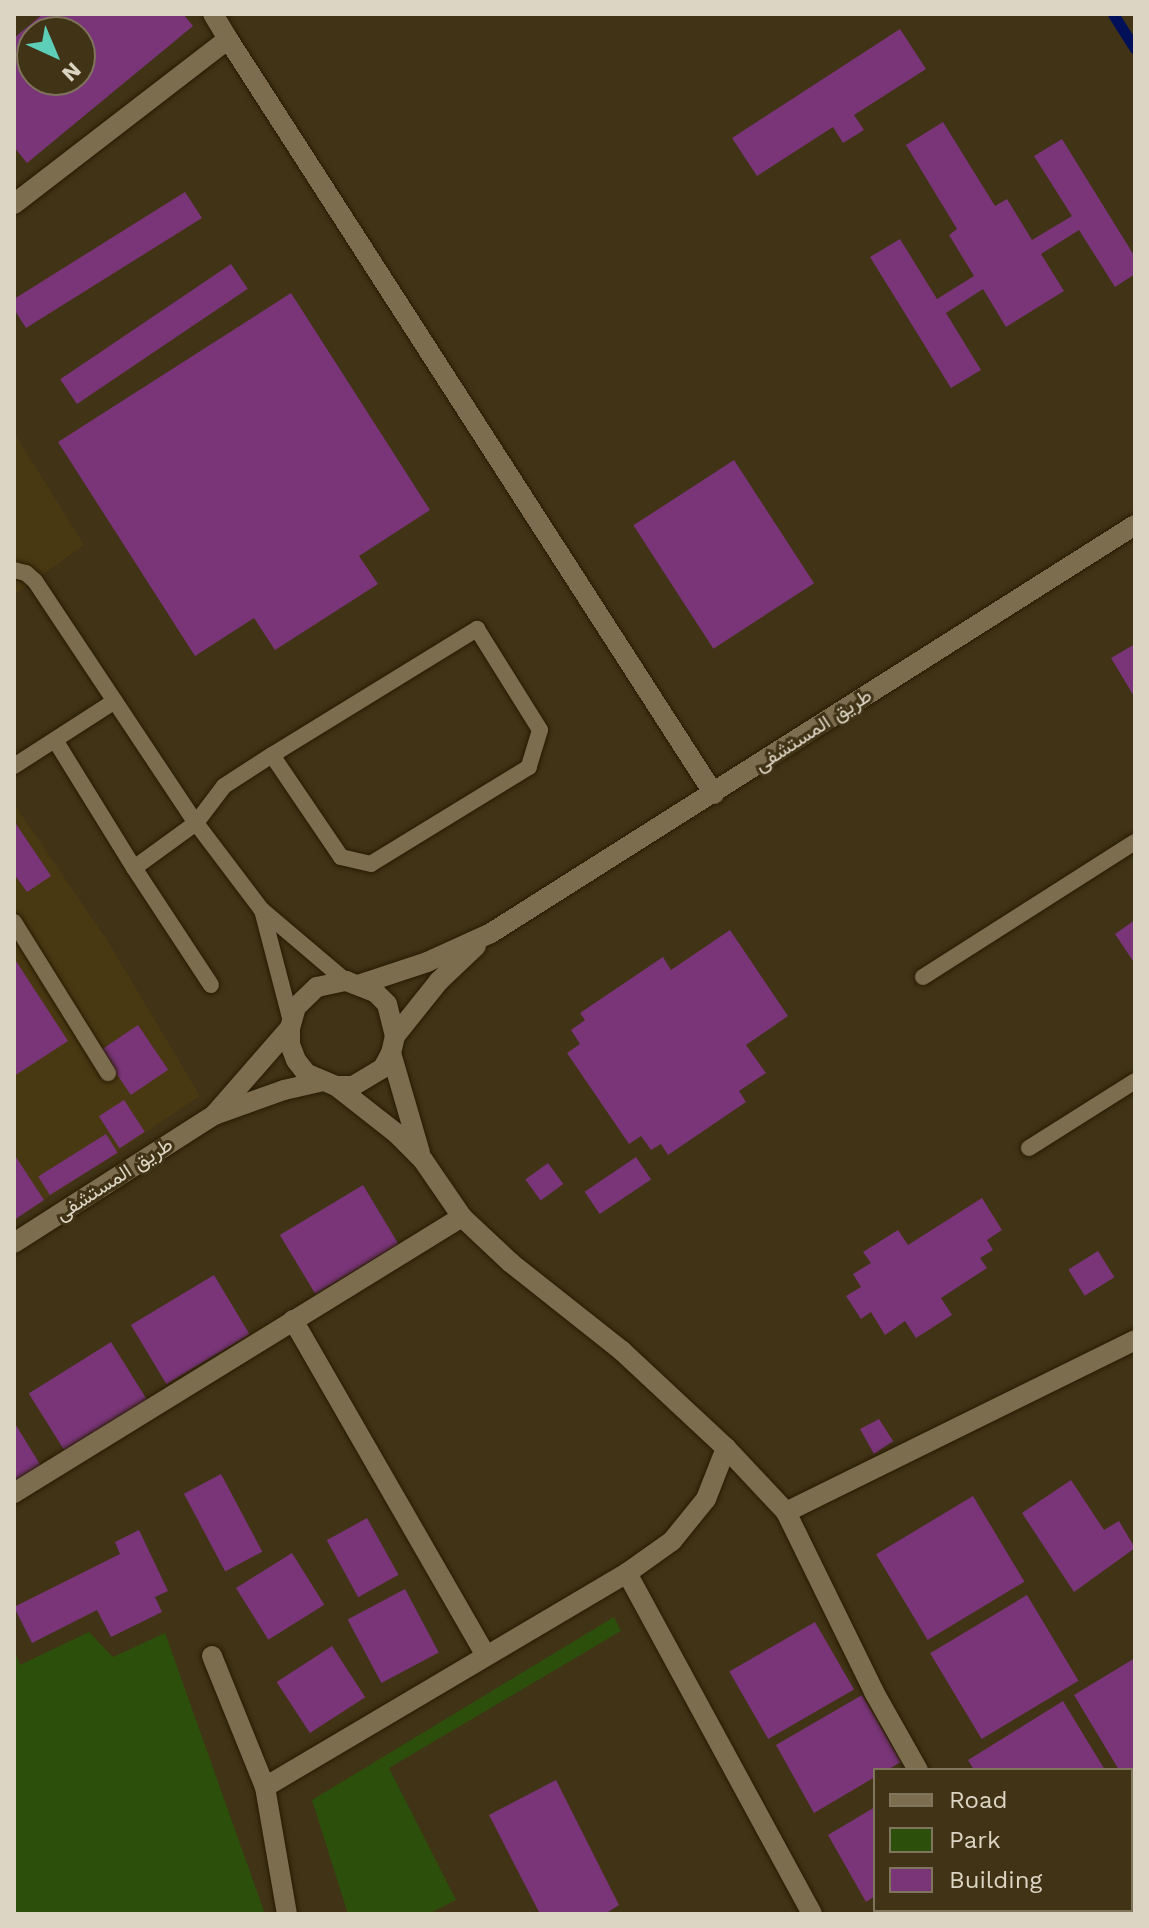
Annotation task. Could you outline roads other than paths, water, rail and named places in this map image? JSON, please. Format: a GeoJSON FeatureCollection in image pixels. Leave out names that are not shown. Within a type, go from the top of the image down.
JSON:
{"type":"FeatureCollection","features":[{"type":"Feature","properties":{"kind":"street"},"geometry":{"type":"LineString","coordinates":[[213,14],[714,794]]}},
{"type":"Feature","properties":{"kind":"street"},"geometry":{"type":"LineString","coordinates":[[14,204],[228,39]]}},
{"type":"Feature","properties":{"kind":"street","name":"طريق المستشفى"},"geometry":{"type":"LineString","coordinates":[[353,983],[427,962],[491,933],[1135,525]]}},
{"type":"Feature","properties":{"kind":"street","name":"طريق المستشفى"},"geometry":{"type":"LineString","coordinates":[[393,1045],[439,981],[491,933]]}},
{"type":"Feature","properties":{"kind":"street"},"geometry":{"type":"LineString","coordinates":[[423,1160],[393,1045],[387,1004],[353,983],[317,987],[296,1007],[290,1024],[290,1044],[296,1060],[377,1116],[423,1160],[462,1217],[511,1263],[622,1351],[726,1448],[786,1512],[874,1692],[917,1768]]}},
{"type":"Feature","properties":{"kind":"street","name":"طريق المستشفى"},"geometry":{"type":"LineString","coordinates":[[214,1115],[290,1024]]}},
{"type":"Feature","properties":{"kind":"street"},"geometry":{"type":"LineString","coordinates":[[328,1084],[353,1086],[370,1079],[383,1068],[393,1045]]}},
{"type":"Feature","properties":{"kind":"street","name":"طريق المستشفى"},"geometry":{"type":"LineString","coordinates":[[14,1243],[214,1115],[260,1097],[328,1084]]}},
{"type":"Feature","properties":{"kind":"street"},"geometry":{"type":"LineString","coordinates":[[14,1493],[462,1217]]}},
{"type":"Feature","properties":{"kind":"street"},"geometry":{"type":"LineString","coordinates":[[293,1320],[486,1655]]}},
{"type":"Feature","properties":{"kind":"street"},"geometry":{"type":"LineString","coordinates":[[786,1512],[1135,1340]]}},
{"type":"Feature","properties":{"kind":"street"},"geometry":{"type":"LineString","coordinates":[[265,1787],[627,1573],[672,1541],[706,1499],[726,1448]]}},
{"type":"Feature","properties":{"kind":"street"},"geometry":{"type":"LineString","coordinates":[[627,1573],[812,1914]]}},
{"type":"Feature","properties":{"kind":"street"},"geometry":{"type":"LineString","coordinates":[[212,1656],[265,1787],[287,1914]]}},
{"type":"Feature","properties":{"kind":"lane"},"geometry":{"type":"LineString","coordinates":[[14,570],[26,573],[35,581],[196,823],[261,909],[353,983]]}},
{"type":"Feature","properties":{"kind":"lane"},"geometry":{"type":"LineString","coordinates":[[134,868],[196,823],[224,786],[272,755],[477,629],[540,730],[529,767],[371,864],[341,857],[272,755]]}},
{"type":"Feature","properties":{"kind":"lane"},"geometry":{"type":"LineString","coordinates":[[14,766],[115,701]]}},
{"type":"Feature","properties":{"kind":"lane"},"geometry":{"type":"LineString","coordinates":[[55,740],[211,985]]}},
{"type":"Feature","properties":{"kind":"lane"},"geometry":{"type":"LineString","coordinates":[[923,977],[1135,842]]}},
{"type":"Feature","properties":{"kind":"lane"},"geometry":{"type":"LineString","coordinates":[[261,909],[290,1024]]}},
{"type":"Feature","properties":{"kind":"lane"},"geometry":{"type":"LineString","coordinates":[[14,922],[108,1073]]}},
{"type":"Feature","properties":{"kind":"lane"},"geometry":{"type":"LineString","coordinates":[[1029,1148],[1135,1081]]}},
{"type":"Feature","properties":{"kind":"waterway"},"geometry":{"type":"LineString","coordinates":[[1113,14],[1135,49]]}}]}
